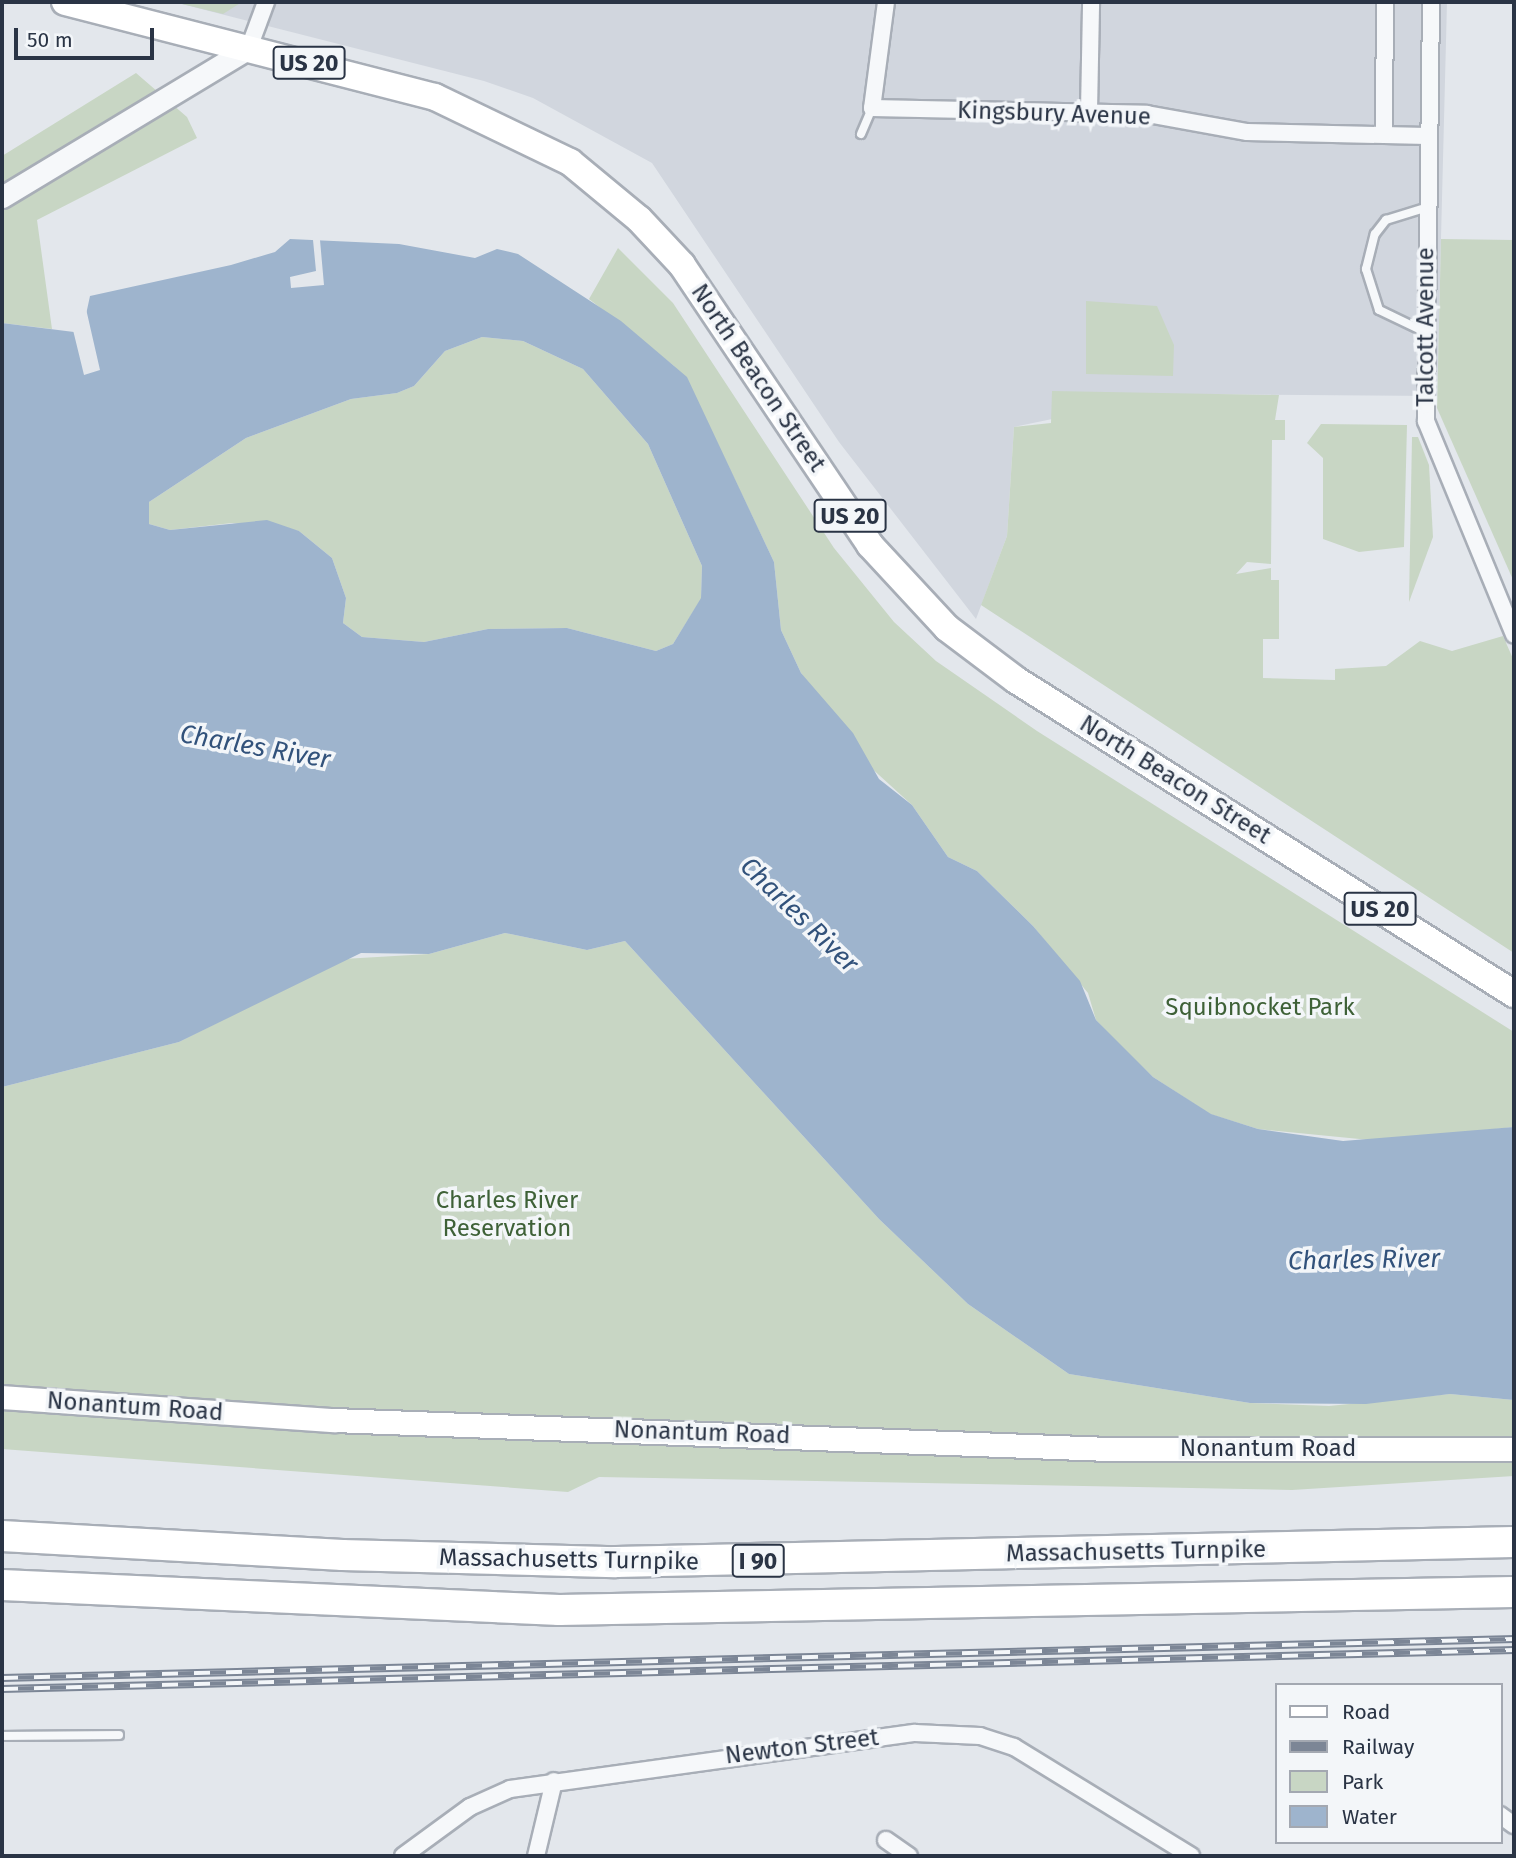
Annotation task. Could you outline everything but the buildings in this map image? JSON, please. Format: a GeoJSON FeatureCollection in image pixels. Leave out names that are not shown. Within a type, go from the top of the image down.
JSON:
{"type":"FeatureCollection","features":[{"type":"Feature","properties":{"kind":"highway","name":"Massachusetts Turnpike"},"geometry":{"type":"LineString","coordinates":[[2,1536],[295,1553],[616,1562],[1514,1542]]}},
{"type":"Feature","properties":{"kind":"highway","name":"Massachusetts Turnpike"},"geometry":{"type":"LineString","coordinates":[[2,1585],[559,1610],[1514,1592]]}},
{"type":"Feature","properties":{"kind":"main road","name":"North Beacon Street"},"geometry":{"type":"LineString","coordinates":[[65,2],[452,103],[583,171],[682,265],[865,538],[934,617],[1016,680],[1514,994]]}},
{"type":"Feature","properties":{"kind":"main road","name":"Nonantum Road"},"geometry":{"type":"LineString","coordinates":[[2,1397],[333,1420],[1108,1449],[1514,1449]]}},
{"type":"Feature","properties":{"kind":"main road","name":"Nonantum Road"},"geometry":{"type":"LineString","coordinates":[[1402,1448],[1514,1433]]}},
{"type":"Feature","properties":{"kind":"street"},"geometry":{"type":"LineString","coordinates":[[2,197],[249,48],[266,2]]}},
{"type":"Feature","properties":{"kind":"street"},"geometry":{"type":"LineString","coordinates":[[872,108],[886,2]]}},
{"type":"Feature","properties":{"kind":"street"},"geometry":{"type":"LineString","coordinates":[[1089,111],[1091,2]]}},
{"type":"Feature","properties":{"kind":"street"},"geometry":{"type":"LineString","coordinates":[[1384,134],[1385,2]]}},
{"type":"Feature","properties":{"kind":"street","name":"Talcott Avenue"},"geometry":{"type":"LineString","coordinates":[[1431,2],[1427,136],[1426,421],[1514,635]]}},
{"type":"Feature","properties":{"kind":"street","name":"Kingsbury Avenue"},"geometry":{"type":"LineString","coordinates":[[872,108],[1089,111],[1147,114],[1247,132],[1427,136]]}},
{"type":"Feature","properties":{"kind":"street","name":"Newton Street"},"geometry":{"type":"LineString","coordinates":[[403,1856],[470,1807],[510,1789],[915,1733],[979,1736],[1064,1774],[1191,1856]]}},
{"type":"Feature","properties":{"kind":"street"},"geometry":{"type":"LineString","coordinates":[[536,1856],[554,1781]]}},
{"type":"Feature","properties":{"kind":"street"},"geometry":{"type":"LineString","coordinates":[[886,1840],[909,1856]]}},
{"type":"Feature","properties":{"kind":"lane"},"geometry":{"type":"LineString","coordinates":[[861,134],[872,108]]}},
{"type":"Feature","properties":{"kind":"lane"},"geometry":{"type":"LineString","coordinates":[[1425,332],[1379,310],[1366,269],[1375,234],[1387,220],[1428,207]]}},
{"type":"Feature","properties":{"kind":"lane"},"geometry":{"type":"LineString","coordinates":[[2,1736],[119,1735]]}},
{"type":"Feature","properties":{"kind":"shaded area"},"geometry":{"type":"Polygon","coordinates":[[[174,2],[1447,2],[1437,396],[1173,394],[1014,427],[1007,536],[976,619],[839,442],[652,163],[533,98],[484,81],[174,2]]]}},
{"type":"Feature","properties":{"kind":"green space"},"geometry":{"type":"Polygon","coordinates":[[[174,2],[242,2],[223,14],[174,2]]]}},
{"type":"Feature","properties":{"kind":"green space"},"geometry":{"type":"Polygon","coordinates":[[[136,73],[187,117],[197,138],[37,220],[52,329],[2,323],[2,156],[136,73]]]}},
{"type":"Feature","properties":{"kind":"green space"},"geometry":{"type":"Polygon","coordinates":[[[1441,239],[1514,240],[1514,582],[1437,408],[1441,239]]]}},
{"type":"Feature","properties":{"kind":"green space","name":"Squibnocket Park"},"geometry":{"type":"Polygon","coordinates":[[[618,248],[673,303],[834,548],[894,622],[936,661],[1037,731],[1514,1032],[1514,1127],[1380,1141],[1258,1129],[1210,1114],[1153,1077],[1119,1045],[1096,1020],[1088,993],[1033,926],[977,871],[948,857],[912,805],[868,765],[801,673],[781,630],[774,562],[695,396],[674,366],[589,299],[618,248]]]}},
{"type":"Feature","properties":{"kind":"green space"},"geometry":{"type":"Polygon","coordinates":[[[1086,301],[1157,306],[1174,345],[1173,376],[1086,374],[1086,301]]]}},
{"type":"Feature","properties":{"kind":"green space"},"geometry":{"type":"Polygon","coordinates":[[[482,337],[523,341],[583,369],[648,444],[702,566],[701,599],[673,644],[656,651],[567,628],[488,629],[424,642],[362,637],[343,623],[346,598],[332,558],[299,531],[232,523],[170,530],[149,524],[149,502],[246,438],[351,399],[397,393],[414,386],[445,351],[482,337]]]}},
{"type":"Feature","properties":{"kind":"green space"},"geometry":{"type":"Polygon","coordinates":[[[1052,391],[1279,395],[1275,420],[1285,420],[1285,440],[1272,440],[1271,564],[1247,562],[1236,574],[1271,568],[1271,580],[1279,580],[1279,639],[1263,639],[1263,678],[1335,680],[1335,669],[1386,666],[1420,641],[1452,651],[1503,636],[1514,661],[1514,953],[981,605],[1007,536],[1014,427],[1051,423],[1052,391]]]}},
{"type":"Feature","properties":{"kind":"green space"},"geometry":{"type":"Polygon","coordinates":[[[1321,424],[1407,425],[1404,547],[1359,552],[1323,539],[1323,458],[1307,443],[1321,424]]]}},
{"type":"Feature","properties":{"kind":"green space"},"geometry":{"type":"Polygon","coordinates":[[[1412,437],[1418,437],[1429,465],[1433,537],[1409,602],[1412,437]]]}},
{"type":"Feature","properties":{"kind":"green space","name":"Charles River Reservation"},"geometry":{"type":"Polygon","coordinates":[[[505,933],[587,950],[625,941],[879,1219],[968,1304],[1069,1374],[1250,1403],[1329,1406],[1450,1394],[1514,1400],[1514,1476],[1292,1490],[599,1477],[568,1492],[2,1449],[2,1087],[179,1042],[343,959],[429,954],[505,933]]]}},
{"type":"Feature","properties":{"kind":"water","name":"Charles River"},"geometry":{"type":"Polygon","coordinates":[[[290,239],[399,244],[475,258],[497,249],[518,254],[621,321],[687,377],[774,562],[781,630],[801,673],[853,733],[879,779],[912,805],[948,857],[977,871],[1033,926],[1080,981],[1096,1020],[1153,1077],[1211,1114],[1258,1129],[1343,1141],[1514,1127],[1514,1400],[1450,1394],[1366,1404],[1250,1403],[1069,1374],[968,1304],[879,1219],[625,941],[587,950],[505,933],[429,954],[361,953],[179,1042],[2,1087],[2,323],[82,333],[90,296],[231,265],[275,252],[290,239]],[[482,337],[445,351],[414,386],[397,393],[351,399],[246,438],[149,502],[149,524],[170,530],[267,520],[299,531],[332,558],[346,598],[343,623],[362,637],[424,642],[488,629],[567,628],[656,651],[673,644],[701,598],[702,566],[648,444],[583,369],[523,341],[482,337]]]}},
{"type":"Feature","properties":{"kind":"pier"},"geometry":{"type":"Polygon","coordinates":[[[313,240],[320,240],[324,285],[291,288],[290,277],[316,271],[313,240]]]}},
{"type":"Feature","properties":{"kind":"pier"},"geometry":{"type":"Polygon","coordinates":[[[84,300],[100,370],[84,375],[73,330],[80,329],[84,300]]]}},
{"type":"Feature","properties":{"kind":"railway"},"geometry":{"type":"LineString","coordinates":[[2,1678],[1514,1639]]}},
{"type":"Feature","properties":{"kind":"railway"},"geometry":{"type":"LineString","coordinates":[[2,1689],[1514,1650]]}}]}
